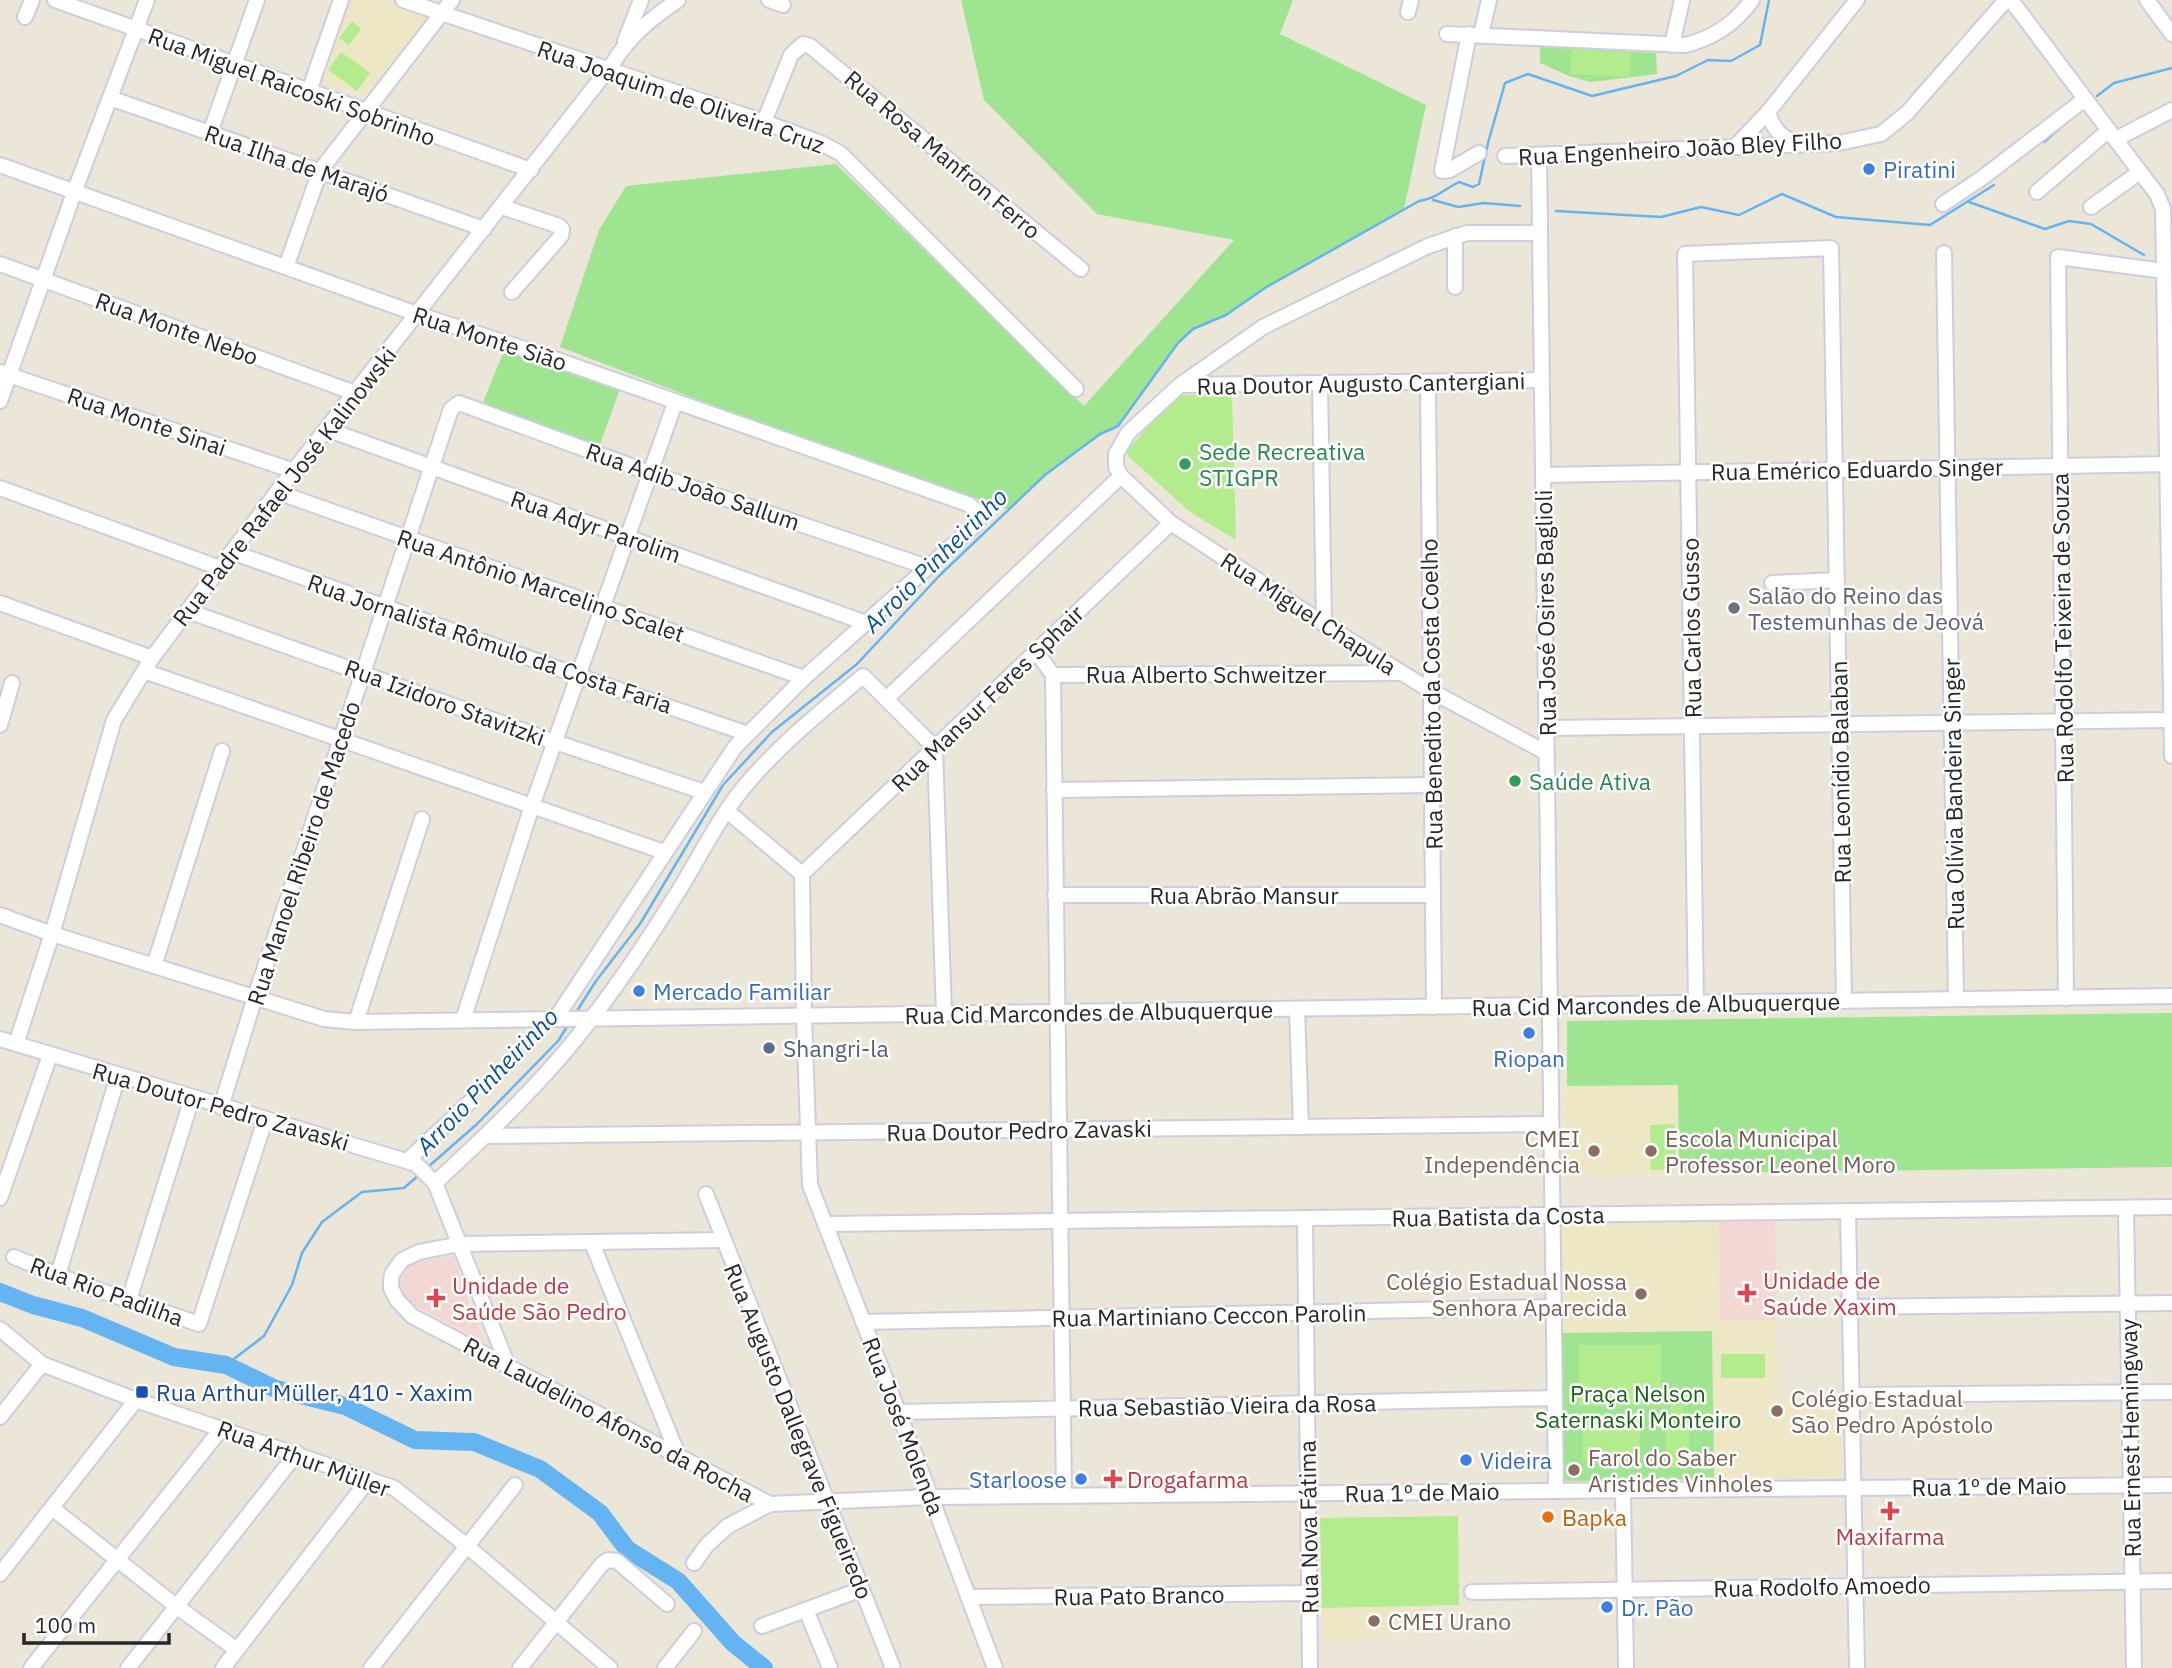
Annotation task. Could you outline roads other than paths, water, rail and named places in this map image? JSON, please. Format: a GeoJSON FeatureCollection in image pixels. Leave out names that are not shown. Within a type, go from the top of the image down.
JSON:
{"type":"FeatureCollection","features":[{"type":"Feature","properties":{"kind":"street"},"geometry":{"type":"LineString","coordinates":[[25,17],[32,0]]}},
{"type":"Feature","properties":{"kind":"street","name":"Rua Miguel Raicoski Sobrinho"},"geometry":{"type":"LineString","coordinates":[[54,0],[531,170]]}},
{"type":"Feature","properties":{"kind":"street"},"geometry":{"type":"LineString","coordinates":[[0,401],[5,374],[43,280],[147,0]]}},
{"type":"Feature","properties":{"kind":"street"},"geometry":{"type":"LineString","coordinates":[[210,133],[257,0]]}},
{"type":"Feature","properties":{"kind":"street"},"geometry":{"type":"LineString","coordinates":[[309,92],[341,0]]}},
{"type":"Feature","properties":{"kind":"street","name":"Rua Joaquim de Oliveira Cruz"},"geometry":{"type":"LineString","coordinates":[[403,0],[764,122],[840,153],[1076,389]]}},
{"type":"Feature","properties":{"kind":"street"},"geometry":{"type":"LineString","coordinates":[[286,267],[320,172],[452,0]]}},
{"type":"Feature","properties":{"kind":"street"},"geometry":{"type":"LineString","coordinates":[[623,45],[641,0]]}},
{"type":"Feature","properties":{"kind":"street","name":"Rua Padre Rafael José Kalinowski"},"geometry":{"type":"LineString","coordinates":[[16,1044],[52,934],[114,720],[148,664],[277,492],[531,170],[623,45],[649,21],[678,0]]}},
{"type":"Feature","properties":{"kind":"street"},"geometry":{"type":"LineString","coordinates":[[1479,153],[1450,170],[1442,171],[1475,34],[1489,0]]}},
{"type":"Feature","properties":{"kind":"street"},"geometry":{"type":"LineString","coordinates":[[1672,45],[1682,0]]}},
{"type":"Feature","properties":{"kind":"street"},"geometry":{"type":"LineString","coordinates":[[1447,34],[1672,45],[1699,41],[1718,33],[1732,24],[1752,0]]}},
{"type":"Feature","properties":{"kind":"street"},"geometry":{"type":"LineString","coordinates":[[1735,147],[1768,112],[1857,0]]}},
{"type":"Feature","properties":{"kind":"street"},"geometry":{"type":"LineString","coordinates":[[2008,0],[2157,194],[2163,209],[2168,252],[2164,271],[2172,756]]}},
{"type":"Feature","properties":{"kind":"street","name":"Rua Engenheiro João Bley Filho"},"geometry":{"type":"LineString","coordinates":[[1505,156],[1839,143],[1881,134],[1907,113],[2008,0]]}},
{"type":"Feature","properties":{"kind":"street"},"geometry":{"type":"LineString","coordinates":[[2147,0],[2172,34]]}},
{"type":"Feature","properties":{"kind":"street","name":"Rua Rosa Manfron Ferro"},"geometry":{"type":"LineString","coordinates":[[764,122],[791,55],[803,44],[819,51],[1081,269]]}},
{"type":"Feature","properties":{"kind":"street","name":"Rua Ilha de Marajó"},"geometry":{"type":"LineString","coordinates":[[110,98],[484,229]]}},
{"type":"Feature","properties":{"kind":"street"},"geometry":{"type":"LineString","coordinates":[[1943,204],[1982,178],[2085,99]]}},
{"type":"Feature","properties":{"kind":"street"},"geometry":{"type":"LineString","coordinates":[[2038,192],[2112,135],[2172,110]]}},
{"type":"Feature","properties":{"kind":"street"},"geometry":{"type":"LineString","coordinates":[[1768,112],[1778,133],[1798,145]]}},
{"type":"Feature","properties":{"kind":"street","name":"Rua José Osires Baglioli"},"geometry":{"type":"LineString","coordinates":[[1539,155],[1556,1491]]}},
{"type":"Feature","properties":{"kind":"street","name":"Rua Monte Sião"},"geometry":{"type":"LineString","coordinates":[[0,165],[417,314],[546,356],[968,504],[979,513],[978,521],[927,567]]}},
{"type":"Feature","properties":{"kind":"street"},"geometry":{"type":"LineString","coordinates":[[2091,207],[2140,172]]}},
{"type":"Feature","properties":{"kind":"street"},"geometry":{"type":"LineString","coordinates":[[2157,194],[2172,197]]}},
{"type":"Feature","properties":{"kind":"street"},"geometry":{"type":"LineString","coordinates":[[502,207],[559,226],[562,233],[512,292]]}},
{"type":"Feature","properties":{"kind":"street"},"geometry":{"type":"LineString","coordinates":[[886,699],[1121,476],[1116,467],[1116,454],[1128,433],[1180,385],[1263,327],[1429,246],[1467,233],[1540,233]]}},
{"type":"Feature","properties":{"kind":"street"},"geometry":{"type":"LineString","coordinates":[[1455,236],[1455,287]]}},
{"type":"Feature","properties":{"kind":"street","name":"Rua Carlos Gusso"},"geometry":{"type":"LineString","coordinates":[[1696,1003],[1685,254],[1830,248]]}},
{"type":"Feature","properties":{"kind":"street","name":"Rua Leonídio Balaban"},"geometry":{"type":"LineString","coordinates":[[1830,248],[1844,1001]]}},
{"type":"Feature","properties":{"kind":"street","name":"Rua Olívia Bandeira Singer"},"geometry":{"type":"LineString","coordinates":[[1944,253],[1956,999]]}},
{"type":"Feature","properties":{"kind":"street","name":"Rua Rodolfo Teixeira de Souza"},"geometry":{"type":"LineString","coordinates":[[2066,998],[2058,257],[2164,271]]}},
{"type":"Feature","properties":{"kind":"street","name":"Rua Monte Nebo"},"geometry":{"type":"LineString","coordinates":[[0,264],[355,393]]}},
{"type":"Feature","properties":{"kind":"street","name":"Rua Monte Sinai"},"geometry":{"type":"LineString","coordinates":[[5,374],[294,471]]}},
{"type":"Feature","properties":{"kind":"street","name":"Rua Doutor Augusto Cantergiani"},"geometry":{"type":"LineString","coordinates":[[1180,385],[1542,380]]}},
{"type":"Feature","properties":{"kind":"street","name":"Rua Benedito da Costa Coelho"},"geometry":{"type":"LineString","coordinates":[[1428,382],[1434,1007]]}},
{"type":"Feature","properties":{"kind":"street"},"geometry":{"type":"LineString","coordinates":[[1320,383],[1324,625]]}},
{"type":"Feature","properties":{"kind":"street","name":"Rua Adib João Sallum"},"geometry":{"type":"LineString","coordinates":[[459,403],[650,473],[927,567]]}},
{"type":"Feature","properties":{"kind":"street","name":"Rua Manoel Ribeiro de Macedo"},"geometry":{"type":"LineString","coordinates":[[220,1107],[451,409],[459,403]]}},
{"type":"Feature","properties":{"kind":"street"},"geometry":{"type":"LineString","coordinates":[[463,1020],[555,742],[675,403]]}},
{"type":"Feature","properties":{"kind":"street","name":"Rua Adyr Parolim"},"geometry":{"type":"LineString","coordinates":[[326,429],[866,623]]}},
{"type":"Feature","properties":{"kind":"street","name":"Rua Emérico Eduardo Singer"},"geometry":{"type":"LineString","coordinates":[[1543,475],[2169,464]]}},
{"type":"Feature","properties":{"kind":"street","name":"Rua Miguel Chapula"},"geometry":{"type":"LineString","coordinates":[[1121,476],[1171,523],[1324,625],[1431,691],[1546,753]]}},
{"type":"Feature","properties":{"kind":"street"},"geometry":{"type":"LineString","coordinates":[[0,488],[220,568]]}},
{"type":"Feature","properties":{"kind":"street","name":"Rua Antônio Marcelino Scalet"},"geometry":{"type":"LineString","coordinates":[[277,492],[804,678]]}},
{"type":"Feature","properties":{"kind":"street","name":"Rua Mansur Feres Sphair"},"geometry":{"type":"LineString","coordinates":[[803,874],[1171,523]]}},
{"type":"Feature","properties":{"kind":"street","name":"Rua Jornalista Rômulo da Costa Faria"},"geometry":{"type":"LineString","coordinates":[[232,552],[748,734]]}},
{"type":"Feature","properties":{"kind":"street"},"geometry":{"type":"LineString","coordinates":[[558,1018],[734,747],[804,678],[927,567]]}},
{"type":"Feature","properties":{"kind":"street"},"geometry":{"type":"LineString","coordinates":[[1772,583],[1837,580]]}},
{"type":"Feature","properties":{"kind":"street"},"geometry":{"type":"LineString","coordinates":[[0,603],[341,740],[664,852]]}},
{"type":"Feature","properties":{"kind":"street","name":"Rua Izidoro Stavitzki"},"geometry":{"type":"LineString","coordinates":[[188,611],[555,742],[704,792]]}},
{"type":"Feature","properties":{"kind":"street"},"geometry":{"type":"LineString","coordinates":[[1036,651],[1053,675],[1063,1496]]}},
{"type":"Feature","properties":{"kind":"street","name":"Rua Alberto Schweitzer"},"geometry":{"type":"LineString","coordinates":[[1053,675],[1401,673]]}},
{"type":"Feature","properties":{"kind":"street"},"geometry":{"type":"LineString","coordinates":[[508,1366],[432,1180],[486,1136],[540,1079],[588,1019],[676,895],[727,811],[749,781],[797,731],[863,676],[935,748],[944,1014]]}},
{"type":"Feature","properties":{"kind":"street"},"geometry":{"type":"LineString","coordinates":[[0,724],[12,683]]}},
{"type":"Feature","properties":{"kind":"street"},"geometry":{"type":"LineString","coordinates":[[1546,728],[2172,720]]}},
{"type":"Feature","properties":{"kind":"street"},"geometry":{"type":"LineString","coordinates":[[154,966],[222,751]]}},
{"type":"Feature","properties":{"kind":"street"},"geometry":{"type":"LineString","coordinates":[[1054,790],[1432,785]]}},
{"type":"Feature","properties":{"kind":"street"},"geometry":{"type":"LineString","coordinates":[[727,811],[803,874],[808,1132]]}},
{"type":"Feature","properties":{"kind":"street"},"geometry":{"type":"LineString","coordinates":[[356,1021],[422,819]]}},
{"type":"Feature","properties":{"kind":"street","name":"Rua Abrão Mansur"},"geometry":{"type":"LineString","coordinates":[[1055,895],[1433,895]]}},
{"type":"Feature","properties":{"kind":"street","name":"Rua Cid Marcondes de Albuquerque"},"geometry":{"type":"LineString","coordinates":[[0,915],[52,934],[324,1019],[356,1021],[2172,996]]}},
{"type":"Feature","properties":{"kind":"street","name":"Rua Cid Marcondes de Albuquerque"},"geometry":{"type":"LineString","coordinates":[[0,921],[20,923]]}},
{"type":"Feature","properties":{"kind":"street"},"geometry":{"type":"LineString","coordinates":[[1297,1009],[1301,1127]]}},
{"type":"Feature","properties":{"kind":"street","name":"Rua Doutor Pedro Zavaski"},"geometry":{"type":"LineString","coordinates":[[0,1039],[220,1107],[412,1162],[432,1180]]}},
{"type":"Feature","properties":{"kind":"street"},"geometry":{"type":"LineString","coordinates":[[0,1198],[50,1055]]}},
{"type":"Feature","properties":{"kind":"street"},"geometry":{"type":"LineString","coordinates":[[58,1275],[118,1076]]}},
{"type":"Feature","properties":{"kind":"street"},"geometry":{"type":"LineString","coordinates":[[130,1300],[192,1098]]}},
{"type":"Feature","properties":{"kind":"street"},"geometry":{"type":"LineString","coordinates":[[412,1162],[470,1102]]}},
{"type":"Feature","properties":{"kind":"street","name":"Rua Rio Padilha"},"geometry":{"type":"LineString","coordinates":[[14,1258],[199,1324],[265,1120]]}},
{"type":"Feature","properties":{"kind":"street","name":"Rua Doutor Pedro Zavaski"},"geometry":{"type":"LineString","coordinates":[[486,1136],[1552,1124]]}},
{"type":"Feature","properties":{"kind":"street","name":"Rua José Molenda"},"geometry":{"type":"LineString","coordinates":[[808,1132],[810,1185],[995,1668]]}},
{"type":"Feature","properties":{"kind":"street","name":"Rua Augusto Dallegrave Figueiredo"},"geometry":{"type":"LineString","coordinates":[[706,1194],[893,1668]]}},
{"type":"Feature","properties":{"kind":"street","name":"Rua Ernest Hemingway"},"geometry":{"type":"LineString","coordinates":[[2126,1208],[2134,1668]]}},
{"type":"Feature","properties":{"kind":"street","name":"Rua Batista da Costa"},"geometry":{"type":"LineString","coordinates":[[825,1224],[2172,1208]]}},
{"type":"Feature","properties":{"kind":"street"},"geometry":{"type":"LineString","coordinates":[[1848,1212],[1857,1668]]}},
{"type":"Feature","properties":{"kind":"street","name":"Rua Nova Fátima"},"geometry":{"type":"LineString","coordinates":[[1305,1219],[1310,1668]]}},
{"type":"Feature","properties":{"kind":"street","name":"Rua Laudelino Afonso da Rocha"},"geometry":{"type":"LineString","coordinates":[[724,1240],[460,1244],[419,1252],[402,1260],[392,1274],[391,1288],[401,1307],[412,1316],[770,1504]]}},
{"type":"Feature","properties":{"kind":"street"},"geometry":{"type":"LineString","coordinates":[[592,1242],[678,1455]]}},
{"type":"Feature","properties":{"kind":"street"},"geometry":{"type":"LineString","coordinates":[[1850,1307],[2172,1303]]}},
{"type":"Feature","properties":{"kind":"street","name":"Rua Martiniano Ceccon Parolin"},"geometry":{"type":"LineString","coordinates":[[863,1322],[1554,1307]]}},
{"type":"Feature","properties":{"kind":"street","name":"Rua Arthur Müller"},"geometry":{"type":"LineString","coordinates":[[0,1329],[42,1364],[136,1400],[394,1488],[467,1546],[610,1668]]}},
{"type":"Feature","properties":{"kind":"street"},"geometry":{"type":"LineString","coordinates":[[0,1417],[42,1364]]}},
{"type":"Feature","properties":{"kind":"street"},"geometry":{"type":"LineString","coordinates":[[1852,1395],[2172,1392]]}},
{"type":"Feature","properties":{"kind":"street","name":"Rua Sebastião Vieira da Rosa"},"geometry":{"type":"LineString","coordinates":[[899,1412],[1555,1398]]}},
{"type":"Feature","properties":{"kind":"street"},"geometry":{"type":"LineString","coordinates":[[0,1574],[136,1400]]}},
{"type":"Feature","properties":{"kind":"street"},"geometry":{"type":"LineString","coordinates":[[32,1668],[222,1428]]}},
{"type":"Feature","properties":{"kind":"street"},"geometry":{"type":"LineString","coordinates":[[128,1668],[297,1453]]}},
{"type":"Feature","properties":{"kind":"street"},"geometry":{"type":"LineString","coordinates":[[223,1668],[369,1479]]}},
{"type":"Feature","properties":{"kind":"street"},"geometry":{"type":"LineString","coordinates":[[371,1668],[515,1485]]}},
{"type":"Feature","properties":{"kind":"street","name":"Rua 1º de Maio"},"geometry":{"type":"LineString","coordinates":[[694,1563],[707,1545],[728,1526],[770,1504],[827,1500],[2172,1485]]}},
{"type":"Feature","properties":{"kind":"street"},"geometry":{"type":"LineString","coordinates":[[1623,1490],[1626,1668]]}},
{"type":"Feature","properties":{"kind":"street"},"geometry":{"type":"LineString","coordinates":[[52,1508],[176,1606],[237,1650]]}},
{"type":"Feature","properties":{"kind":"street"},"geometry":{"type":"LineString","coordinates":[[520,1668],[602,1564],[608,1560],[617,1561],[667,1604]]}},
{"type":"Feature","properties":{"kind":"street","name":"Rua Rodolfo Amoedo"},"geometry":{"type":"LineString","coordinates":[[1472,1592],[2172,1581]]}},
{"type":"Feature","properties":{"kind":"street"},"geometry":{"type":"LineString","coordinates":[[762,1626],[862,1589]]}},
{"type":"Feature","properties":{"kind":"street","name":"Rua Pato Branco"},"geometry":{"type":"LineString","coordinates":[[968,1597],[1309,1593]]}},
{"type":"Feature","properties":{"kind":"street"},"geometry":{"type":"LineString","coordinates":[[806,1610],[830,1668]]}},
{"type":"Feature","properties":{"kind":"street"},"geometry":{"type":"LineString","coordinates":[[666,1668],[694,1631]]}},
{"type":"Feature","properties":{"kind":"waterway","name":"Arroio Pinheirinho"},"geometry":{"type":"LineString","coordinates":[[575,1014],[596,981],[640,924],[723,785],[772,732],[857,664],[941,574],[1045,475],[1100,434],[1118,426],[1178,343],[1193,329],[1226,315],[1265,288],[1419,201],[1435,196],[1459,182],[1473,187],[1479,184],[1505,83],[1528,74],[1592,96],[1676,76],[1708,60],[1731,61],[1760,45],[1769,0]]}},
{"type":"Feature","properties":{"kind":"waterway"},"geometry":{"type":"LineString","coordinates":[[2097,96],[2114,83],[2172,68]]}},
{"type":"Feature","properties":{"kind":"waterway"},"geometry":{"type":"LineString","coordinates":[[2044,142],[2069,120]]}},
{"type":"Feature","properties":{"kind":"waterway"},"geometry":{"type":"LineString","coordinates":[[1556,211],[1661,217],[1701,207],[1739,215],[1782,194],[1836,217],[1930,225],[1994,185]]}},
{"type":"Feature","properties":{"kind":"waterway"},"geometry":{"type":"LineString","coordinates":[[1433,200],[1458,207],[1484,203],[1520,206]]}},
{"type":"Feature","properties":{"kind":"waterway"},"geometry":{"type":"LineString","coordinates":[[1969,202],[2045,229],[2069,221],[2091,224],[2144,255]]}},
{"type":"Feature","properties":{"kind":"waterway","name":"Arroio Pinheirinho"},"geometry":{"type":"LineString","coordinates":[[428,1167],[477,1124],[558,1041],[568,1025]]}},
{"type":"Feature","properties":{"kind":"waterway","name":"Arroio Pinheirinho"},"geometry":{"type":"LineString","coordinates":[[226,1365],[264,1336],[292,1285],[302,1253],[322,1222],[362,1192],[404,1188],[420,1174]]}},
{"type":"Feature","properties":{"kind":"waterway"},"geometry":{"type":"LineString","coordinates":[[0,1292],[33,1305],[82,1318],[174,1357],[226,1365],[276,1389],[345,1406],[415,1440],[474,1442],[540,1469],[600,1513],[627,1549],[678,1581],[733,1643],[764,1668]]}},
{"type":"Feature","properties":{"kind":"place","name":"Piratini"},"geometry":{"type":"Point","coordinates":[1869,169]}},
{"type":"Feature","properties":{"kind":"place","name":"Sede Recreativa STIGPR"},"geometry":{"type":"Point","coordinates":[1185,464]}},
{"type":"Feature","properties":{"kind":"place","name":"Salão do Reino das Testemunhas de Jeová"},"geometry":{"type":"Point","coordinates":[1734,608]}},
{"type":"Feature","properties":{"kind":"place","name":"Saúde Ativa"},"geometry":{"type":"Point","coordinates":[1515,781]}},
{"type":"Feature","properties":{"kind":"place","name":"Mercado Familiar"},"geometry":{"type":"Point","coordinates":[639,991]}},
{"type":"Feature","properties":{"kind":"place","name":"Riopan"},"geometry":{"type":"Point","coordinates":[1529,1033]}},
{"type":"Feature","properties":{"kind":"place","name":"Shangri-la"},"geometry":{"type":"Point","coordinates":[769,1048]}},
{"type":"Feature","properties":{"kind":"place","name":"CMEI Independência"},"geometry":{"type":"Point","coordinates":[1594,1151]}},
{"type":"Feature","properties":{"kind":"place","name":"Escola Municipal Professor Leonel Moro"},"geometry":{"type":"Point","coordinates":[1651,1151]}},
{"type":"Feature","properties":{"kind":"place","name":"Unidade de Saúde Xaxim"},"geometry":{"type":"Point","coordinates":[1747,1293]}},
{"type":"Feature","properties":{"kind":"place","name":"Colégio Estadual Nossa Senhora Aparecida"},"geometry":{"type":"Point","coordinates":[1641,1294]}},
{"type":"Feature","properties":{"kind":"place","name":"Unidade de Saúde São Pedro"},"geometry":{"type":"Point","coordinates":[436,1298]}},
{"type":"Feature","properties":{"kind":"place","name":"Rua Arthur Müller, 410 - Xaxim"},"geometry":{"type":"Point","coordinates":[142,1392]}},
{"type":"Feature","properties":{"kind":"place","name":"Colégio Estadual São Pedro Apóstolo"},"geometry":{"type":"Point","coordinates":[1777,1411]}},
{"type":"Feature","properties":{"kind":"place","name":"Videira"},"geometry":{"type":"Point","coordinates":[1466,1460]}},
{"type":"Feature","properties":{"kind":"place","name":"Farol do Saber Aristides Vinholes"},"geometry":{"type":"Point","coordinates":[1574,1470]}},
{"type":"Feature","properties":{"kind":"place","name":"Starloose"},"geometry":{"type":"Point","coordinates":[1081,1479]}},
{"type":"Feature","properties":{"kind":"place","name":"Drogafarma"},"geometry":{"type":"Point","coordinates":[1113,1479]}},
{"type":"Feature","properties":{"kind":"place","name":"Maxifarma"},"geometry":{"type":"Point","coordinates":[1890,1511]}},
{"type":"Feature","properties":{"kind":"place","name":"Bapka"},"geometry":{"type":"Point","coordinates":[1548,1517]}},
{"type":"Feature","properties":{"kind":"place","name":"Dr. Pão"},"geometry":{"type":"Point","coordinates":[1607,1607]}},
{"type":"Feature","properties":{"kind":"place","name":"CMEI Urano"},"geometry":{"type":"Point","coordinates":[1374,1621]}},
{"type":"Feature","properties":{"kind":"park label","name":"Praça Nelson Saternaski Monteiro"},"geometry":{"type":"Point","coordinates":[1638,1406]}}]}
